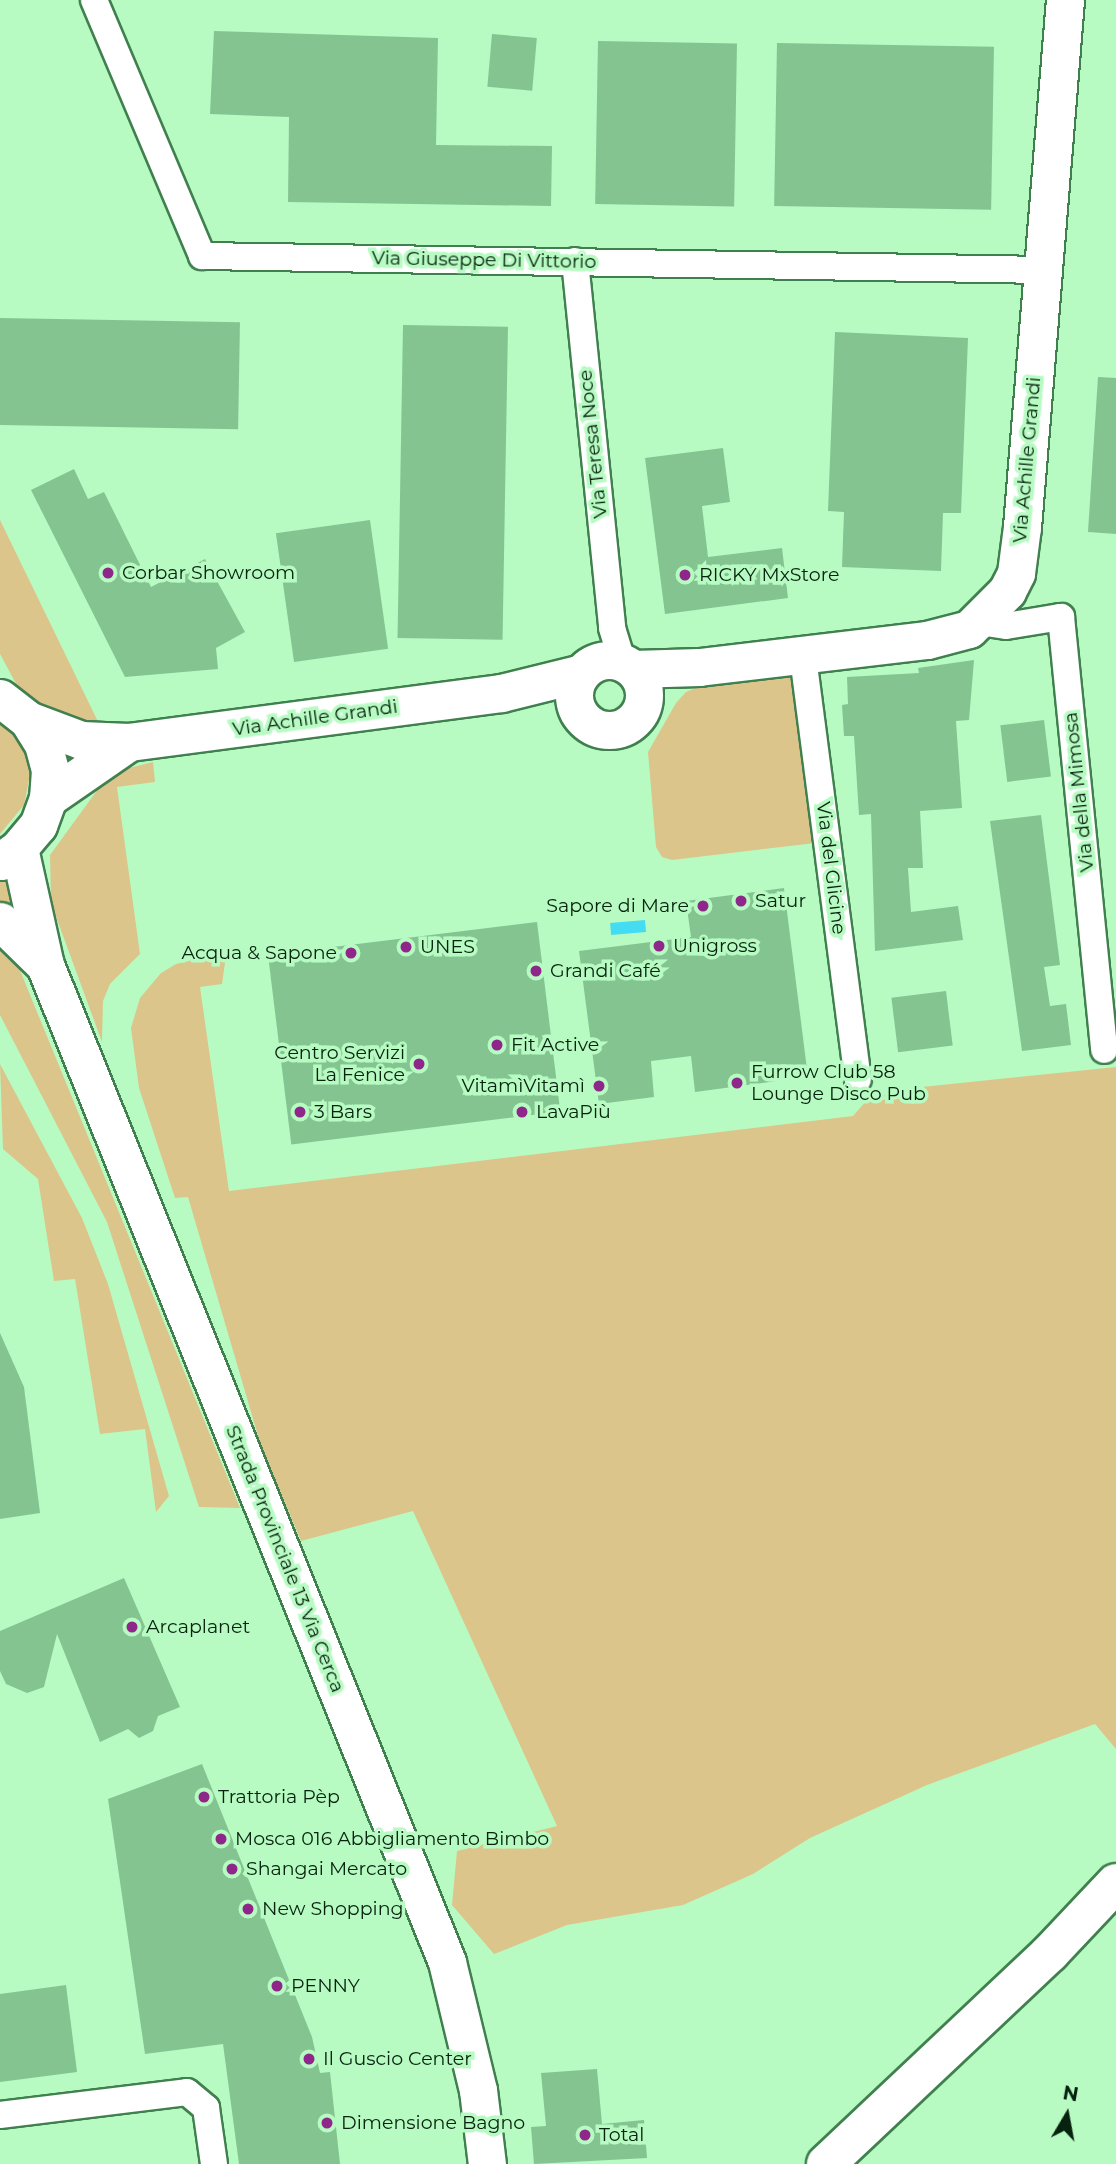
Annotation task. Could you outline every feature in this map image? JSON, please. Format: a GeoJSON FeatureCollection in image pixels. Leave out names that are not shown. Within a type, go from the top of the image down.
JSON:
{"type":"FeatureCollection","features":[{"type":"Feature","properties":{"kind":"main road"},"geometry":{"type":"LineString","coordinates":[[826,2164],[1050,1953],[1116,1883]]}},
{"type":"Feature","properties":{"kind":"street","name":"Via Giuseppe Di Vittorio"},"geometry":{"type":"LineString","coordinates":[[94,0],[202,256],[1043,270]]}},
{"type":"Feature","properties":{"kind":"street","name":"Via Achille Grandi"},"geometry":{"type":"LineString","coordinates":[[28,720],[65,736],[129,743],[501,693],[607,668],[699,667],[803,657],[927,640],[957,634],[979,622],[1007,591],[1019,559],[1065,0]]}},
{"type":"Feature","properties":{"kind":"street","name":"Via Teresa Noce"},"geometry":{"type":"LineString","coordinates":[[575,261],[612,628],[607,668]]}},
{"type":"Feature","properties":{"kind":"street","name":"Via della Mimosa"},"geometry":{"type":"LineString","coordinates":[[979,622],[1006,626],[1061,617],[1104,1050]]}},
{"type":"Feature","properties":{"kind":"street","name":"Via del Glicine"},"geometry":{"type":"LineString","coordinates":[[803,657],[858,1079]]}},
{"type":"Feature","properties":{"kind":"street"},"geometry":{"type":"LineString","coordinates":[[501,693],[530,695],[581,716],[595,727],[615,729],[630,723],[642,705],[671,682],[699,667]]}},
{"type":"Feature","properties":{"kind":"street"},"geometry":{"type":"LineString","coordinates":[[581,716],[574,694],[607,668],[643,688],[642,705]]}},
{"type":"Feature","properties":{"kind":"street","name":"Strada Provinciale 13 Via Cerca"},"geometry":{"type":"LineString","coordinates":[[0,698],[28,720],[43,744],[50,771],[48,798],[38,825],[10,855],[45,965],[447,1962],[478,2090],[487,2164]]}},
{"type":"Feature","properties":{"kind":"street","name":"Via Achille Grandi"},"geometry":{"type":"LineString","coordinates":[[48,798],[129,743]]}},
{"type":"Feature","properties":{"kind":"street","name":"Strada Provinciale 13 Via Cerca"},"geometry":{"type":"LineString","coordinates":[[0,921],[45,965]]}},
{"type":"Feature","properties":{"kind":"street"},"geometry":{"type":"LineString","coordinates":[[0,2115],[161,2092],[187,2092],[206,2108],[214,2164]]}},
{"type":"Feature","properties":{"kind":"shaded area"},"geometry":{"type":"Polygon","coordinates":[[[0,520],[104,734],[73,723],[20,691],[0,654],[0,520]]]}},
{"type":"Feature","properties":{"kind":"shaded area"},"geometry":{"type":"Polygon","coordinates":[[[784,673],[797,685],[815,843],[672,860],[662,857],[656,847],[648,752],[676,703],[686,692],[710,682],[784,673]]]}},
{"type":"Feature","properties":{"kind":"shaded area"},"geometry":{"type":"Polygon","coordinates":[[[0,718],[23,743],[30,775],[24,805],[0,834],[0,718]]]}},
{"type":"Feature","properties":{"kind":"shaded area"},"geometry":{"type":"Polygon","coordinates":[[[153,762],[155,782],[117,787],[140,954],[110,984],[103,1001],[102,1042],[51,903],[50,855],[101,785],[125,769],[153,762]]]}},
{"type":"Feature","properties":{"kind":"shaded area"},"geometry":{"type":"Polygon","coordinates":[[[13,862],[25,934],[0,904],[0,869],[13,862]]]}},
{"type":"Feature","properties":{"kind":"shaded area"},"geometry":{"type":"Polygon","coordinates":[[[0,941],[15,958],[240,1508],[199,1507],[107,1222],[0,1015],[0,941]]]}},
{"type":"Feature","properties":{"kind":"shaded area"},"geometry":{"type":"Polygon","coordinates":[[[235,950],[225,963],[222,984],[200,987],[229,1191],[853,1116],[874,1092],[1116,1067],[1116,1749],[1095,1724],[927,1785],[810,1838],[753,1874],[683,1905],[567,1925],[494,1954],[452,1905],[457,1851],[557,1826],[413,1511],[301,1541],[261,1446],[188,1197],[175,1198],[139,1088],[131,1028],[140,998],[161,973],[176,964],[235,950]]]}},
{"type":"Feature","properties":{"kind":"shaded area"},"geometry":{"type":"Polygon","coordinates":[[[0,1064],[82,1218],[108,1284],[169,1496],[156,1512],[145,1429],[100,1434],[75,1279],[54,1281],[38,1179],[3,1149],[0,1064]]]}},
{"type":"Feature","properties":{"kind":"water"},"geometry":{"type":"Polygon","coordinates":[[[645,920],[646,932],[611,935],[610,923],[645,920]]]}},
{"type":"Feature","properties":{"kind":"building"},"geometry":{"type":"Polygon","coordinates":[[[214,31],[438,38],[436,145],[552,146],[551,206],[288,202],[289,117],[210,114],[214,31]]]}},
{"type":"Feature","properties":{"kind":"building"},"geometry":{"type":"Polygon","coordinates":[[[492,34],[537,38],[532,91],[487,87],[492,34]]]}},
{"type":"Feature","properties":{"kind":"building"},"geometry":{"type":"Polygon","coordinates":[[[598,41],[737,43],[734,206],[595,204],[598,41]]]}},
{"type":"Feature","properties":{"kind":"building"},"geometry":{"type":"Polygon","coordinates":[[[777,43],[994,47],[991,210],[774,206],[777,43]]]}},
{"type":"Feature","properties":{"kind":"building"},"geometry":{"type":"Polygon","coordinates":[[[0,318],[240,322],[238,429],[0,425],[0,318]]]}},
{"type":"Feature","properties":{"kind":"building"},"geometry":{"type":"Polygon","coordinates":[[[403,325],[508,327],[503,640],[398,638],[403,325]]]}},
{"type":"Feature","properties":{"kind":"building"},"geometry":{"type":"Polygon","coordinates":[[[835,332],[968,338],[961,513],[943,513],[941,571],[842,567],[844,512],[828,511],[835,332]]]}},
{"type":"Feature","properties":{"kind":"building"},"geometry":{"type":"Polygon","coordinates":[[[1098,377],[1116,378],[1116,534],[1088,532],[1098,377]]]}},
{"type":"Feature","properties":{"kind":"building"},"geometry":{"type":"Polygon","coordinates":[[[723,448],[730,502],[702,506],[708,557],[782,548],[788,598],[665,614],[645,458],[723,448]]]}},
{"type":"Feature","properties":{"kind":"building","name":"Corbar Showroom"},"geometry":{"type":"Polygon","coordinates":[[[74,469],[88,499],[104,492],[151,587],[205,559],[245,632],[216,648],[218,669],[125,677],[31,490],[74,469]]]}},
{"type":"Feature","properties":{"kind":"building"},"geometry":{"type":"Polygon","coordinates":[[[370,520],[388,649],[294,662],[276,533],[370,520]]]}},
{"type":"Feature","properties":{"kind":"building"},"geometry":{"type":"Polygon","coordinates":[[[974,660],[969,720],[956,721],[962,808],[920,811],[923,868],[908,868],[911,912],[958,906],[963,940],[875,951],[871,814],[859,815],[854,736],[844,736],[842,705],[848,704],[847,677],[919,673],[918,668],[974,660]]]}},
{"type":"Feature","properties":{"kind":"building"},"geometry":{"type":"Polygon","coordinates":[[[1044,720],[1051,777],[1007,782],[1000,725],[1044,720]]]}},
{"type":"Feature","properties":{"kind":"building"},"geometry":{"type":"Polygon","coordinates":[[[1041,815],[1060,965],[1044,967],[1050,1006],[1066,1004],[1071,1045],[1022,1051],[990,821],[1041,815]]]}},
{"type":"Feature","properties":{"kind":"building"},"geometry":{"type":"Polygon","coordinates":[[[784,888],[808,1077],[695,1092],[691,1056],[651,1061],[654,1097],[599,1104],[579,951],[691,937],[686,901],[784,888]]]}},
{"type":"Feature","properties":{"kind":"building","name":"Centro Servizi La Fenice"},"geometry":{"type":"Polygon","coordinates":[[[537,922],[560,1112],[291,1145],[268,955],[537,922]]]}},
{"type":"Feature","properties":{"kind":"building"},"geometry":{"type":"Polygon","coordinates":[[[946,991],[953,1046],[898,1052],[891,998],[946,991]]]}},
{"type":"Feature","properties":{"kind":"building"},"geometry":{"type":"Polygon","coordinates":[[[0,1333],[24,1387],[40,1513],[0,1519],[0,1333]]]}},
{"type":"Feature","properties":{"kind":"building"},"geometry":{"type":"Polygon","coordinates":[[[124,1578],[180,1707],[158,1716],[153,1731],[139,1738],[128,1729],[100,1742],[57,1634],[44,1687],[27,1693],[6,1684],[0,1671],[0,1631],[124,1578]]]}},
{"type":"Feature","properties":{"kind":"building"},"geometry":{"type":"Polygon","coordinates":[[[202,1764],[312,2037],[320,2073],[330,2072],[340,2164],[239,2164],[223,2044],[145,2054],[108,1799],[202,1764]]]}},
{"type":"Feature","properties":{"kind":"building"},"geometry":{"type":"Polygon","coordinates":[[[66,1985],[77,2072],[0,2082],[0,1994],[66,1985]]]}},
{"type":"Feature","properties":{"kind":"building"},"geometry":{"type":"Polygon","coordinates":[[[597,2069],[602,2124],[644,2120],[647,2158],[534,2164],[531,2127],[546,2126],[541,2073],[597,2069]]]}},
{"type":"Feature","properties":{"kind":"place","name":"Corbar Showroom"},"geometry":{"type":"Point","coordinates":[108,573]}},
{"type":"Feature","properties":{"kind":"place","name":"RICKY MxStore"},"geometry":{"type":"Point","coordinates":[685,575]}},
{"type":"Feature","properties":{"kind":"place","name":"Satur"},"geometry":{"type":"Point","coordinates":[741,901]}},
{"type":"Feature","properties":{"kind":"place","name":"Sapore di Mare"},"geometry":{"type":"Point","coordinates":[703,906]}},
{"type":"Feature","properties":{"kind":"place","name":"Unigross"},"geometry":{"type":"Point","coordinates":[659,946]}},
{"type":"Feature","properties":{"kind":"place","name":"UNES"},"geometry":{"type":"Point","coordinates":[406,947]}},
{"type":"Feature","properties":{"kind":"place","name":"Acqua & Sapone"},"geometry":{"type":"Point","coordinates":[351,953]}},
{"type":"Feature","properties":{"kind":"place","name":"Grandi Café"},"geometry":{"type":"Point","coordinates":[536,971]}},
{"type":"Feature","properties":{"kind":"place","name":"Fit Active"},"geometry":{"type":"Point","coordinates":[497,1045]}},
{"type":"Feature","properties":{"kind":"place","name":"Centro Servizi La Fenice"},"geometry":{"type":"Point","coordinates":[419,1064]}},
{"type":"Feature","properties":{"kind":"place","name":"Furrow Club 58 Lounge Disco Pub"},"geometry":{"type":"Point","coordinates":[737,1083]}},
{"type":"Feature","properties":{"kind":"place","name":"VitamìVitamì"},"geometry":{"type":"Point","coordinates":[599,1086]}},
{"type":"Feature","properties":{"kind":"place","name":"3 Bars"},"geometry":{"type":"Point","coordinates":[300,1112]}},
{"type":"Feature","properties":{"kind":"place","name":"LavaPiù"},"geometry":{"type":"Point","coordinates":[522,1112]}},
{"type":"Feature","properties":{"kind":"place","name":"Arcaplanet"},"geometry":{"type":"Point","coordinates":[132,1627]}},
{"type":"Feature","properties":{"kind":"place","name":"Trattoria Pèp"},"geometry":{"type":"Point","coordinates":[204,1797]}},
{"type":"Feature","properties":{"kind":"place","name":"Mosca 016 Abbigliamento Bimbo"},"geometry":{"type":"Point","coordinates":[221,1839]}},
{"type":"Feature","properties":{"kind":"place","name":"Shangai Mercato"},"geometry":{"type":"Point","coordinates":[232,1869]}},
{"type":"Feature","properties":{"kind":"place","name":"New Shopping"},"geometry":{"type":"Point","coordinates":[248,1909]}},
{"type":"Feature","properties":{"kind":"place","name":"PENNY"},"geometry":{"type":"Point","coordinates":[277,1986]}},
{"type":"Feature","properties":{"kind":"place","name":"Il Guscio Center"},"geometry":{"type":"Point","coordinates":[309,2059]}},
{"type":"Feature","properties":{"kind":"place","name":"Dimensione Bagno"},"geometry":{"type":"Point","coordinates":[327,2123]}},
{"type":"Feature","properties":{"kind":"place","name":"Total"},"geometry":{"type":"Point","coordinates":[585,2135]}}]}
